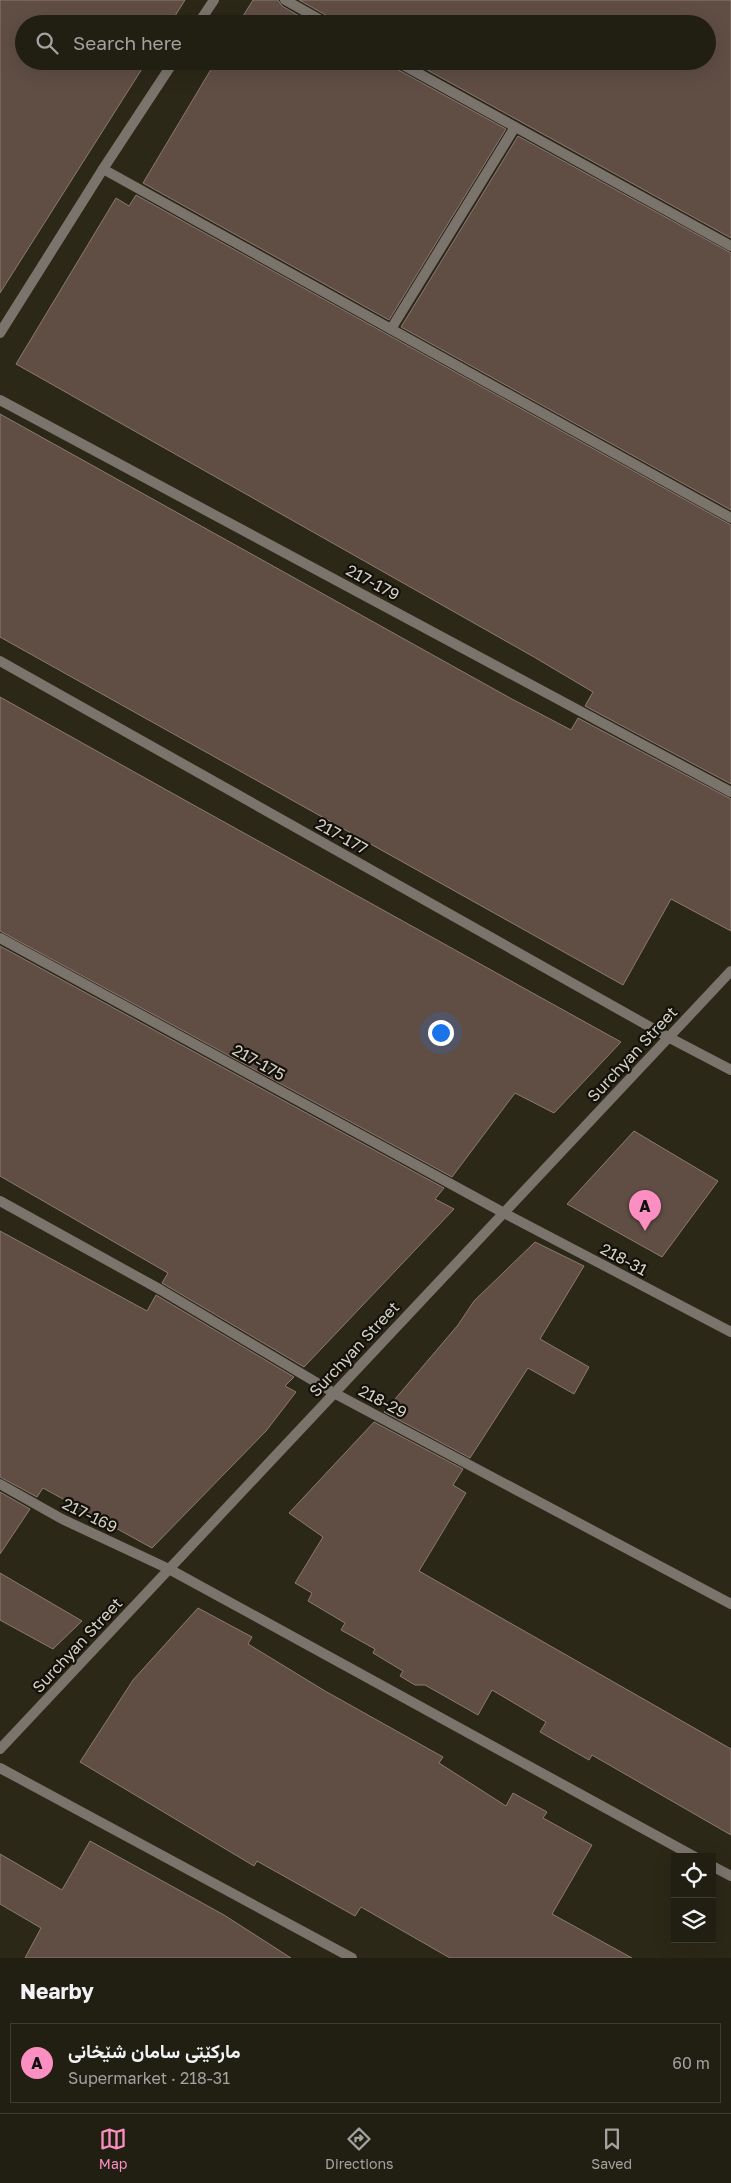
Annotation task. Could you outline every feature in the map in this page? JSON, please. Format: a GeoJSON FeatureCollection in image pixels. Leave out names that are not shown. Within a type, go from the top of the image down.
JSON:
{"type":"FeatureCollection","features":[{"type":"Feature","properties":{"kind":"street"},"geometry":{"type":"LineString","coordinates":[[204,15],[214,0]]}},
{"type":"Feature","properties":{"kind":"street"},"geometry":{"type":"LineString","coordinates":[[285,0],[312,15]]}},
{"type":"Feature","properties":{"kind":"street"},"geometry":{"type":"LineString","coordinates":[[0,333],[103,169],[168,70]]}},
{"type":"Feature","properties":{"kind":"street"},"geometry":{"type":"LineString","coordinates":[[412,70],[731,246]]}},
{"type":"Feature","properties":{"kind":"street"},"geometry":{"type":"LineString","coordinates":[[391,329],[516,127]]}},
{"type":"Feature","properties":{"kind":"street"},"geometry":{"type":"LineString","coordinates":[[103,169],[731,518]]}},
{"type":"Feature","properties":{"kind":"street","name":"217-179"},"geometry":{"type":"LineString","coordinates":[[0,400],[731,792]]}},
{"type":"Feature","properties":{"kind":"street","name":"217-177"},"geometry":{"type":"LineString","coordinates":[[0,662],[668,1037],[731,1070]]}},
{"type":"Feature","properties":{"kind":"street","name":"217-175"},"geometry":{"type":"LineString","coordinates":[[0,938],[504,1213]]}},
{"type":"Feature","properties":{"kind":"street","name":"Surchyan Street"},"geometry":{"type":"LineString","coordinates":[[0,1749],[731,971]]}},
{"type":"Feature","properties":{"kind":"street","name":"218-29"},"geometry":{"type":"LineString","coordinates":[[0,1201],[161,1290],[334,1393],[731,1604]]}},
{"type":"Feature","properties":{"kind":"street","name":"218-31"},"geometry":{"type":"LineString","coordinates":[[504,1213],[731,1332]]}},
{"type":"Feature","properties":{"kind":"street","name":"217-169"},"geometry":{"type":"LineString","coordinates":[[0,1484],[62,1519],[169,1569],[688,1853]]}},
{"type":"Feature","properties":{"kind":"street"},"geometry":{"type":"LineString","coordinates":[[0,1768],[352,1958]]}},
{"type":"Feature","properties":{"kind":"street"},"geometry":{"type":"LineString","coordinates":[[716,1868],[731,1876]]}},
{"type":"Feature","properties":{"kind":"building"},"geometry":{"type":"Polygon","coordinates":[[[0,0],[185,0],[176,15],[15,15],[15,70],[141,70],[0,293],[0,0]]]}},
{"type":"Feature","properties":{"kind":"building"},"geometry":{"type":"Polygon","coordinates":[[[253,0],[278,0],[282,6],[298,15],[244,15],[253,0]]]}},
{"type":"Feature","properties":{"kind":"building"},"geometry":{"type":"Polygon","coordinates":[[[299,0],[731,0],[731,238],[427,70],[716,70],[716,15],[326,15],[299,0]]]}},
{"type":"Feature","properties":{"kind":"building"},"geometry":{"type":"Polygon","coordinates":[[[211,70],[398,70],[506,129],[389,320],[143,183],[211,70]]]}},
{"type":"Feature","properties":{"kind":"building"},"geometry":{"type":"Polygon","coordinates":[[[518,136],[731,253],[731,510],[401,327],[518,136]]]}},
{"type":"Feature","properties":{"kind":"building"},"geometry":{"type":"Polygon","coordinates":[[[136,195],[731,525],[731,784],[585,706],[593,692],[534,657],[16,364],[116,198],[129,206],[136,195]]]}},
{"type":"Feature","properties":{"kind":"building"},"geometry":{"type":"Polygon","coordinates":[[[0,414],[510,698],[571,730],[578,718],[731,799],[731,931],[671,899],[623,985],[0,637],[0,414]]]}},
{"type":"Feature","properties":{"kind":"building"},"geometry":{"type":"Polygon","coordinates":[[[0,697],[621,1042],[554,1113],[515,1093],[452,1177],[0,931],[0,697]]]}},
{"type":"Feature","properties":{"kind":"building"},"geometry":{"type":"Polygon","coordinates":[[[0,946],[444,1188],[435,1199],[454,1209],[304,1367],[162,1283],[168,1273],[0,1176],[0,946]]]}},
{"type":"Feature","properties":{"kind":"building"},"geometry":{"type":"Polygon","coordinates":[[[634,1131],[718,1181],[662,1257],[567,1204],[634,1131]]]}},
{"type":"Feature","properties":{"kind":"building"},"geometry":{"type":"Polygon","coordinates":[[[0,1231],[147,1311],[156,1295],[294,1377],[285,1386],[296,1392],[266,1431],[152,1548],[43,1488],[37,1497],[0,1477],[0,1231]]]}},
{"type":"Feature","properties":{"kind":"building"},"geometry":{"type":"Polygon","coordinates":[[[535,1242],[584,1266],[540,1339],[589,1367],[574,1394],[528,1368],[470,1458],[384,1412],[458,1325],[474,1301],[535,1242]]]}},
{"type":"Feature","properties":{"kind":"building"},"geometry":{"type":"Polygon","coordinates":[[[374,1422],[463,1469],[453,1485],[466,1493],[419,1571],[731,1749],[731,1835],[592,1755],[589,1760],[540,1732],[546,1722],[492,1690],[478,1715],[425,1685],[415,1685],[400,1676],[403,1671],[373,1653],[375,1649],[341,1630],[345,1623],[308,1601],[312,1593],[295,1583],[323,1537],[289,1513],[374,1422]]]}},
{"type":"Feature","properties":{"kind":"building"},"geometry":{"type":"Polygon","coordinates":[[[0,1492],[30,1509],[0,1554],[0,1492]]]}},
{"type":"Feature","properties":{"kind":"building"},"geometry":{"type":"Polygon","coordinates":[[[0,1573],[82,1621],[53,1649],[0,1620],[0,1573]]]}},
{"type":"Feature","properties":{"kind":"building"},"geometry":{"type":"Polygon","coordinates":[[[198,1608],[252,1637],[248,1644],[325,1691],[443,1757],[439,1763],[506,1806],[513,1793],[547,1812],[543,1818],[592,1845],[552,1914],[632,1958],[450,1958],[361,1907],[355,1916],[257,1861],[254,1866],[80,1762],[133,1680],[198,1608]]]}},
{"type":"Feature","properties":{"kind":"building"},"geometry":{"type":"Polygon","coordinates":[[[90,1841],[224,1915],[291,1958],[25,1958],[41,1928],[0,1904],[0,1854],[62,1890],[90,1841]]]}},
{"type":"Feature","properties":{"kind":"place","name":"مارکێتی سامان شێخانی"},"geometry":{"type":"Point","coordinates":[645,1231]}}]}
